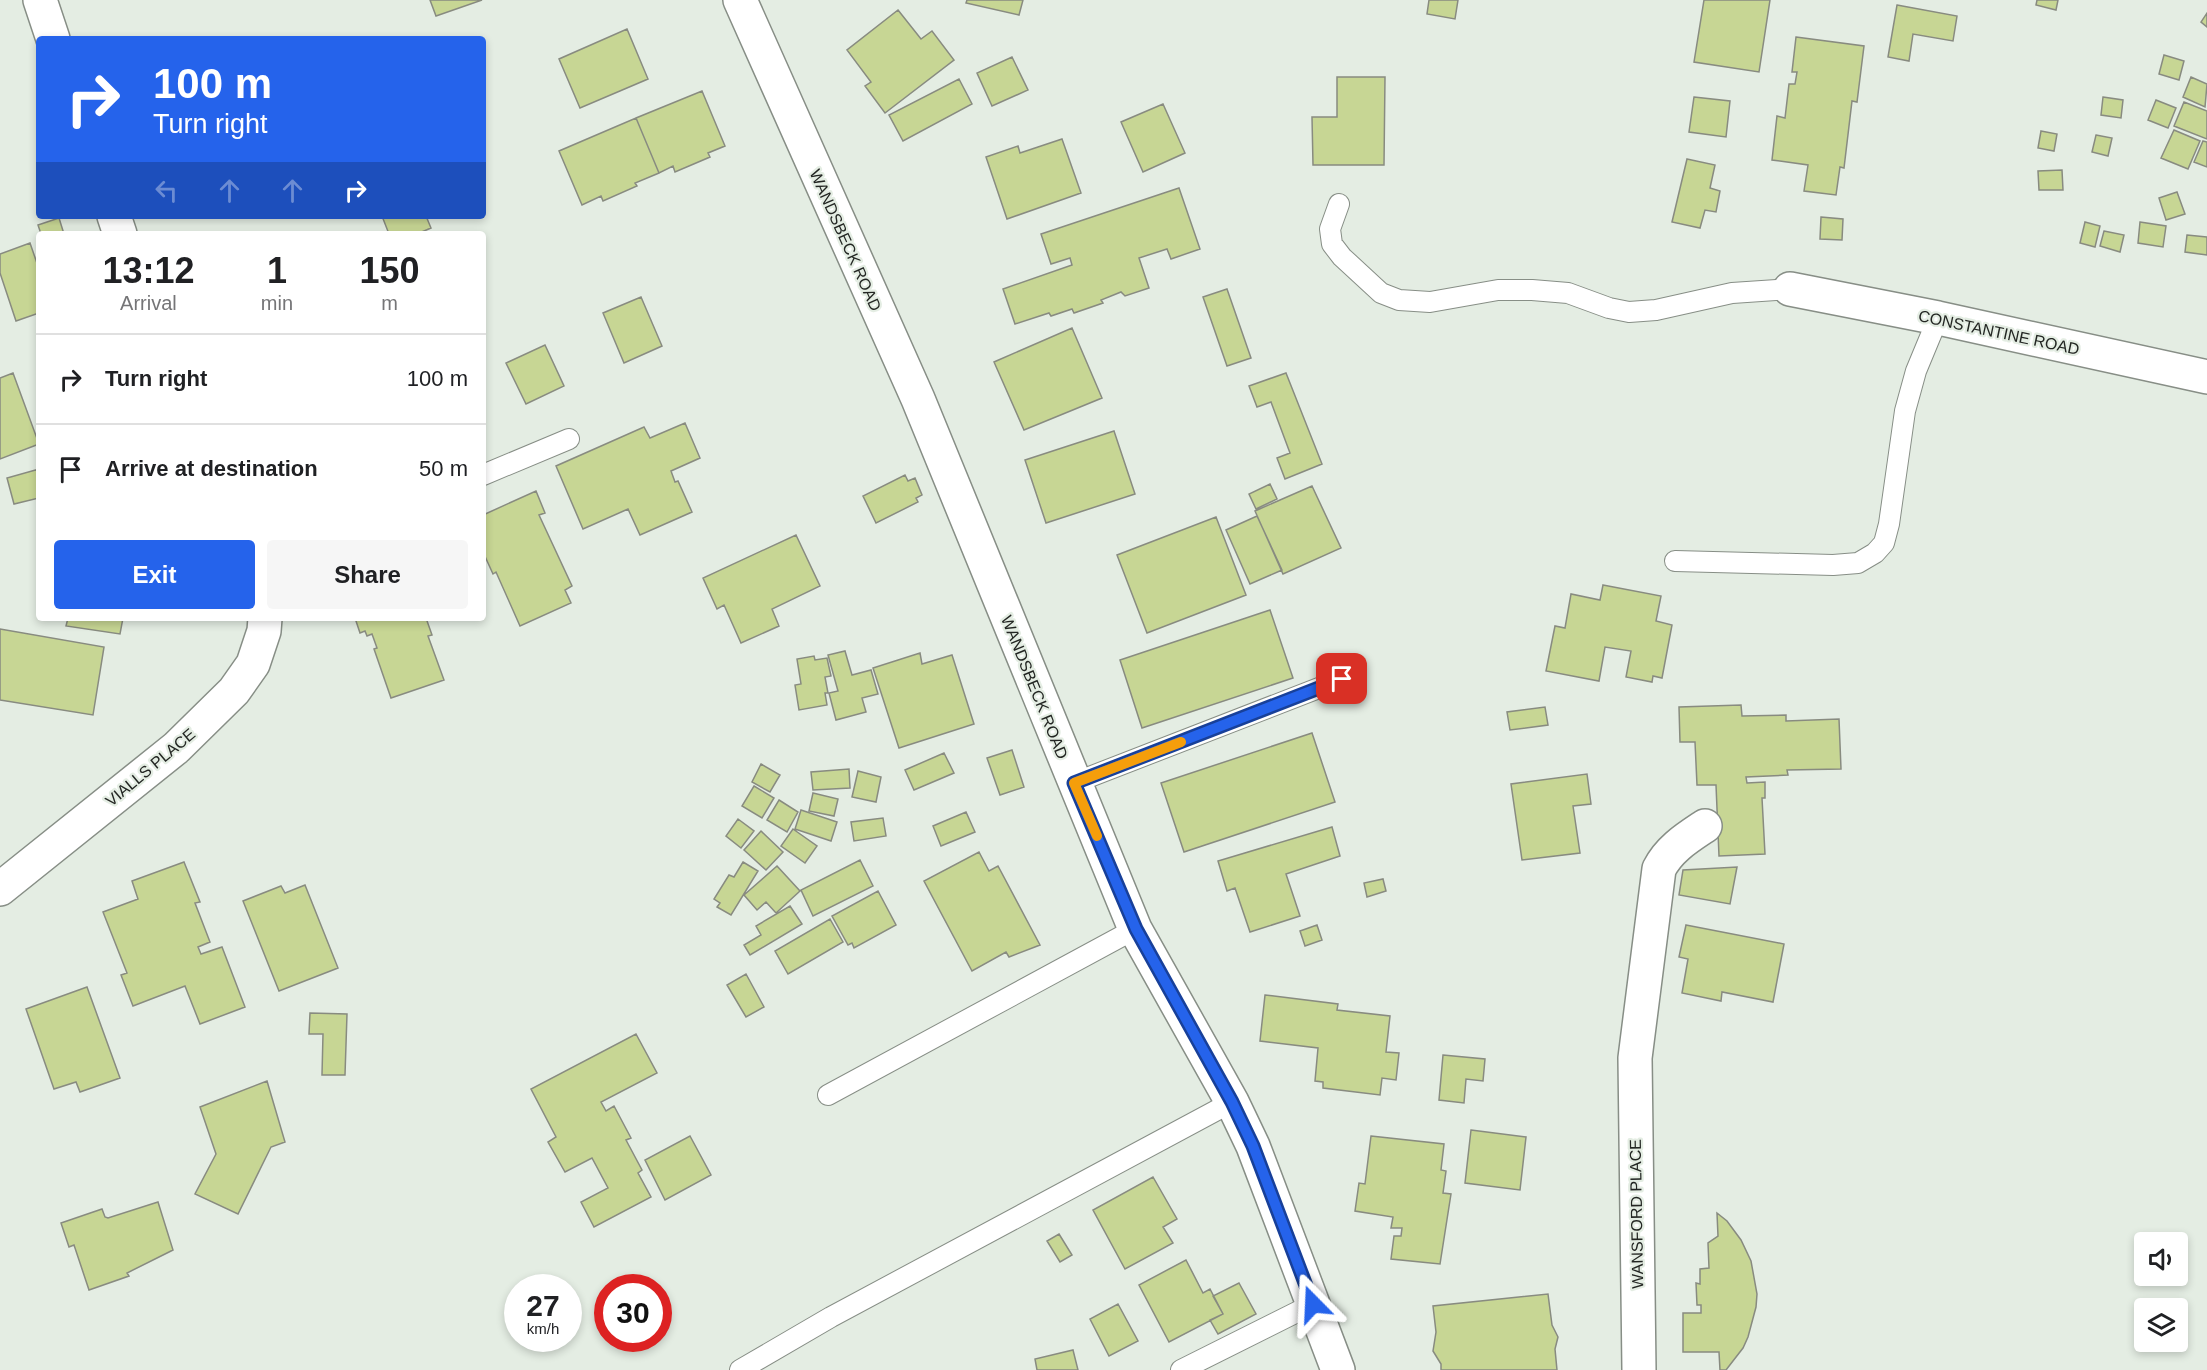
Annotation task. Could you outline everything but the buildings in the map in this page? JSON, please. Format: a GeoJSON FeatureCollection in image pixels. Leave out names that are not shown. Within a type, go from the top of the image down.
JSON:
{"type":"FeatureCollection","features":[{"type":"Feature","properties":{"kind":"street"},"geometry":{"type":"LineString","coordinates":[[40,0],[52,36]]}},
{"type":"Feature","properties":{"kind":"street","name":"WANDSBECK ROAD"},"geometry":{"type":"LineString","coordinates":[[740,0],[918,399],[1074,783],[1136,929],[1232,1102],[1253,1146],[1338,1370]]}},
{"type":"Feature","properties":{"kind":"street","name":"CONSTANTINE ROAD"},"geometry":{"type":"LineString","coordinates":[[1790,289],[1938,318],[2207,377]]}},
{"type":"Feature","properties":{"kind":"street","name":"VIALLS PLACE"},"geometry":{"type":"LineString","coordinates":[[0,889],[176,748],[234,691],[253,664],[264,631],[265,621]]}},
{"type":"Feature","properties":{"kind":"street","name":"WANSFORD PLACE"},"geometry":{"type":"LineString","coordinates":[[1638,1370],[1635,1058],[1659,869],[1665,857],[1705,826]]}},
{"type":"Feature","properties":{"kind":"lane"},"geometry":{"type":"LineString","coordinates":[[1339,204],[1330,229],[1332,244],[1342,257],[1381,293],[1399,300],[1430,302],[1498,290],[1532,290],[1568,293],[1609,308],[1629,312],[1656,310],[1732,293],[1790,289]]}},
{"type":"Feature","properties":{"kind":"lane"},"geometry":{"type":"LineString","coordinates":[[1675,561],[1833,565],[1858,562],[1875,553],[1884,543],[1889,524],[1905,411],[1910,391],[1918,363],[1938,318]]}},
{"type":"Feature","properties":{"kind":"lane"},"geometry":{"type":"LineString","coordinates":[[486,475],[569,439]]}},
{"type":"Feature","properties":{"kind":"lane"},"geometry":{"type":"LineString","coordinates":[[1074,783],[1342,679]]}},
{"type":"Feature","properties":{"kind":"lane"},"geometry":{"type":"LineString","coordinates":[[828,1095],[1136,929]]}},
{"type":"Feature","properties":{"kind":"lane"},"geometry":{"type":"LineString","coordinates":[[740,1370],[842,1312],[1232,1102]]}},
{"type":"Feature","properties":{"kind":"lane"},"geometry":{"type":"LineString","coordinates":[[1181,1370],[1313,1304]]}},
{"type":"Feature","properties":{"kind":"slow traffic"},"geometry":{"type":"LineString","coordinates":[[1097,836],[1074,783],[1181,742]]}},
{"type":"Feature","properties":{"kind":"route"},"geometry":{"type":"LineString","coordinates":[[1313,1304],[1253,1146],[1232,1102],[1136,929],[1074,783],[1342,679]]}}]}
